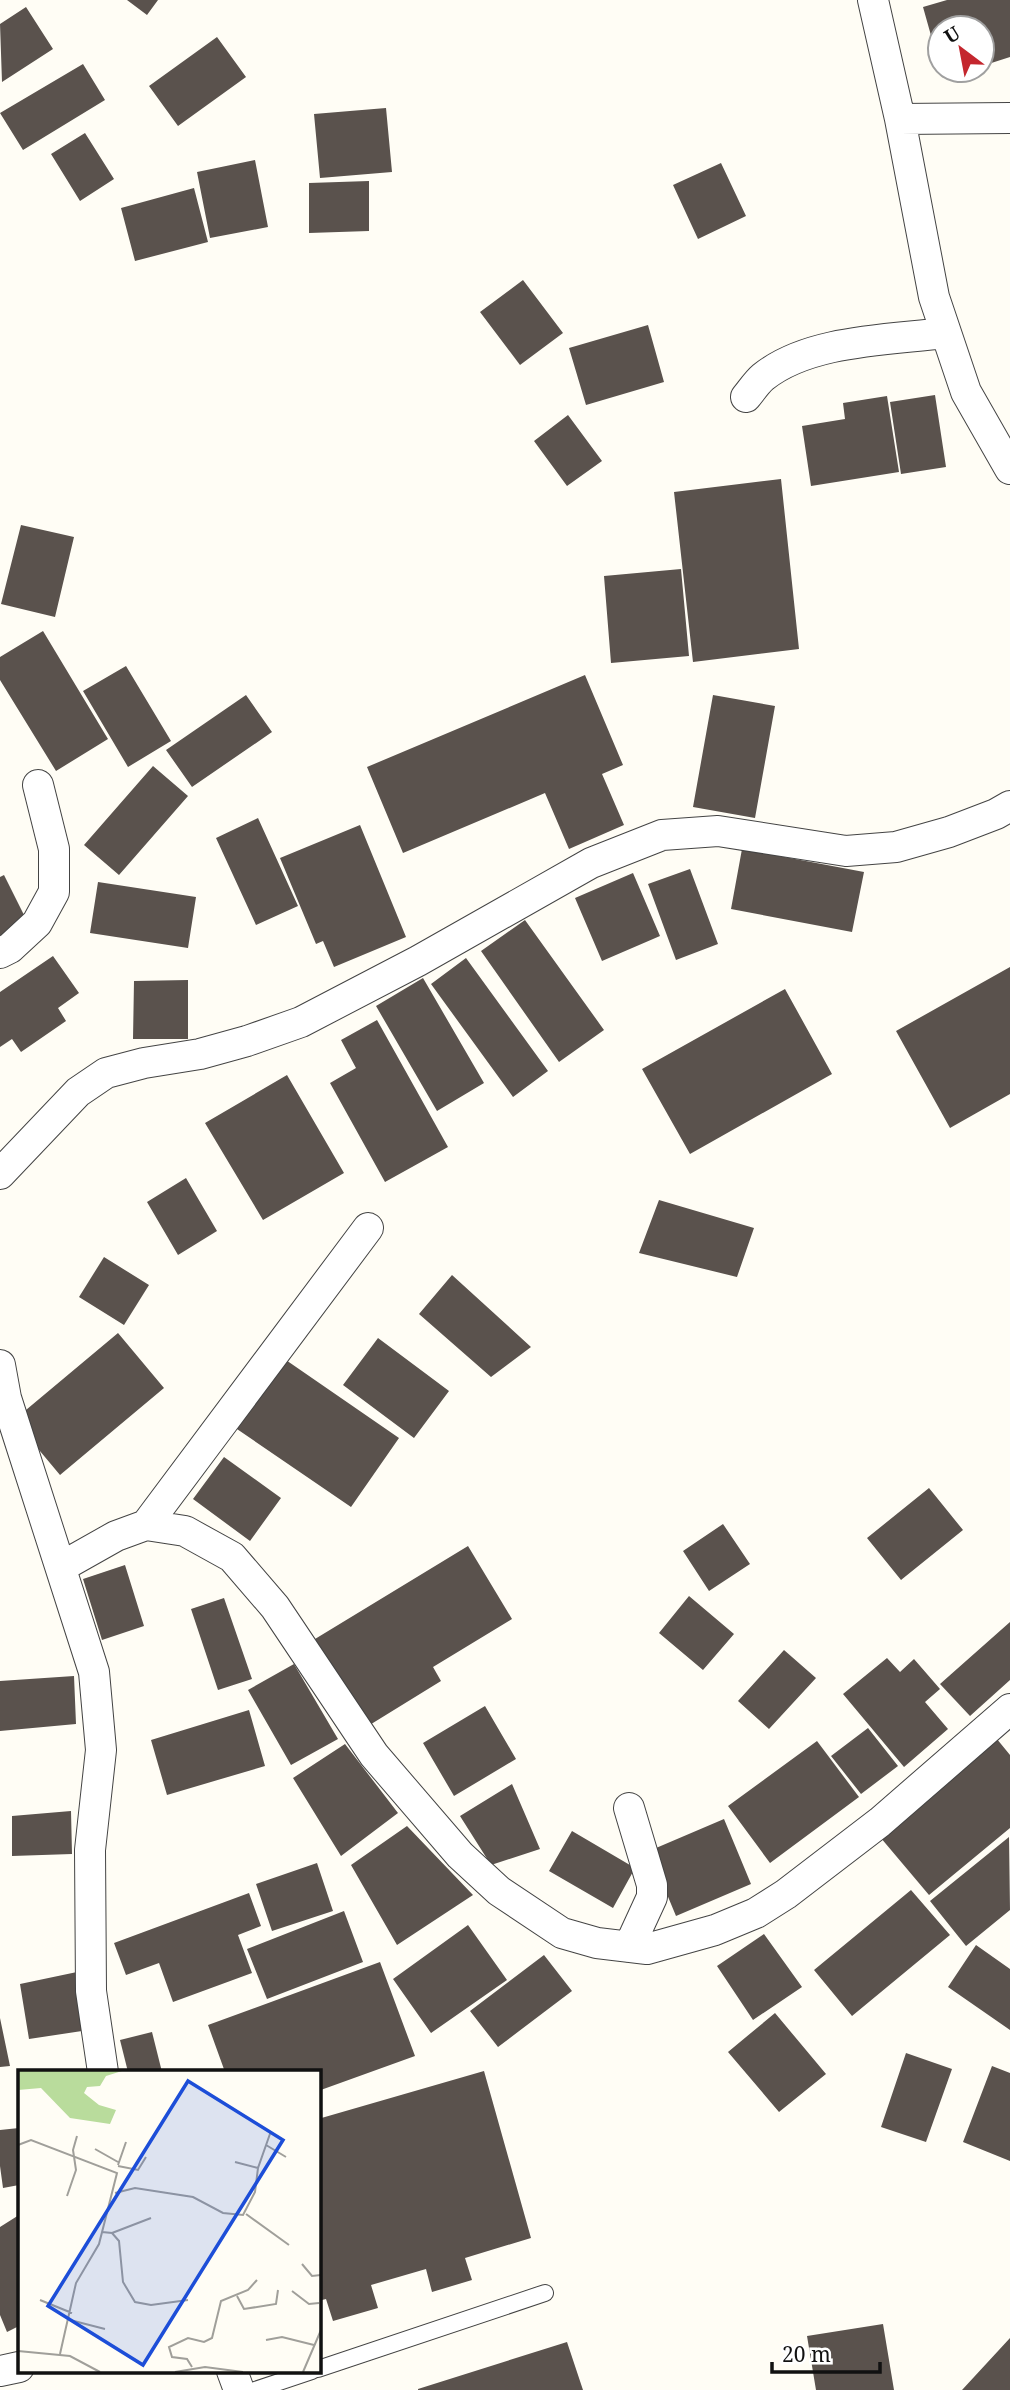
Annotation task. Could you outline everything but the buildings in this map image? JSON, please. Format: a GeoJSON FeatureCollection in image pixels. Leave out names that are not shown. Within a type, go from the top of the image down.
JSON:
{"type":"FeatureCollection","features":[{"type":"Feature","properties":{"kind":"street"},"geometry":{"type":"LineString","coordinates":[[873,0],[900,119],[934,297],[944,333],[966,392],[1010,469]]}},
{"type":"Feature","properties":{"kind":"street"},"geometry":{"type":"LineString","coordinates":[[900,119],[1010,118]]}},
{"type":"Feature","properties":{"kind":"street"},"geometry":{"type":"LineString","coordinates":[[746,397],[763,377],[801,356],[838,346],[944,333]]}},
{"type":"Feature","properties":{"kind":"street"},"geometry":{"type":"LineString","coordinates":[[0,953],[10,948],[37,923],[54,892],[54,849],[38,785]]}},
{"type":"Feature","properties":{"kind":"street"},"geometry":{"type":"LineString","coordinates":[[0,1174],[78,1092],[106,1073],[144,1063],[200,1054],[247,1041],[301,1021],[418,961],[591,863],[662,835],[718,831],[846,851],[896,847],[996,814],[1010,806]]}},
{"type":"Feature","properties":{"kind":"street"},"geometry":{"type":"LineString","coordinates":[[146,1525],[368,1228]]}},
{"type":"Feature","properties":{"kind":"street"},"geometry":{"type":"LineString","coordinates":[[0,1365],[6,1398],[94,1672],[101,1750],[90,1850],[90,1965],[91,1991],[103,2070]]}},
{"type":"Feature","properties":{"kind":"street"},"geometry":{"type":"LineString","coordinates":[[61,1567],[117,1536],[146,1525],[185,1531],[232,1556],[275,1607],[374,1755],[460,1855],[499,1891],[562,1933],[629,1947],[647,1949],[715,1930],[756,1913],[786,1894],[880,1822],[1010,1709]]}},
{"type":"Feature","properties":{"kind":"street"},"geometry":{"type":"LineString","coordinates":[[629,1808],[652,1885],[652,1897],[629,1947]]}},
{"type":"Feature","properties":{"kind":"street"},"geometry":{"type":"LineString","coordinates":[[0,2371],[18,2367]]}},
{"type":"Feature","properties":{"kind":"street"},"geometry":{"type":"LineString","coordinates":[[232,2372],[239,2390]]}},
{"type":"Feature","properties":{"kind":"lane"},"geometry":{"type":"LineString","coordinates":[[320,2368],[545,2293]]}},
{"type":"Feature","properties":{"kind":"lane"},"geometry":{"type":"LineString","coordinates":[[255,2390],[309,2372]]}}]}
